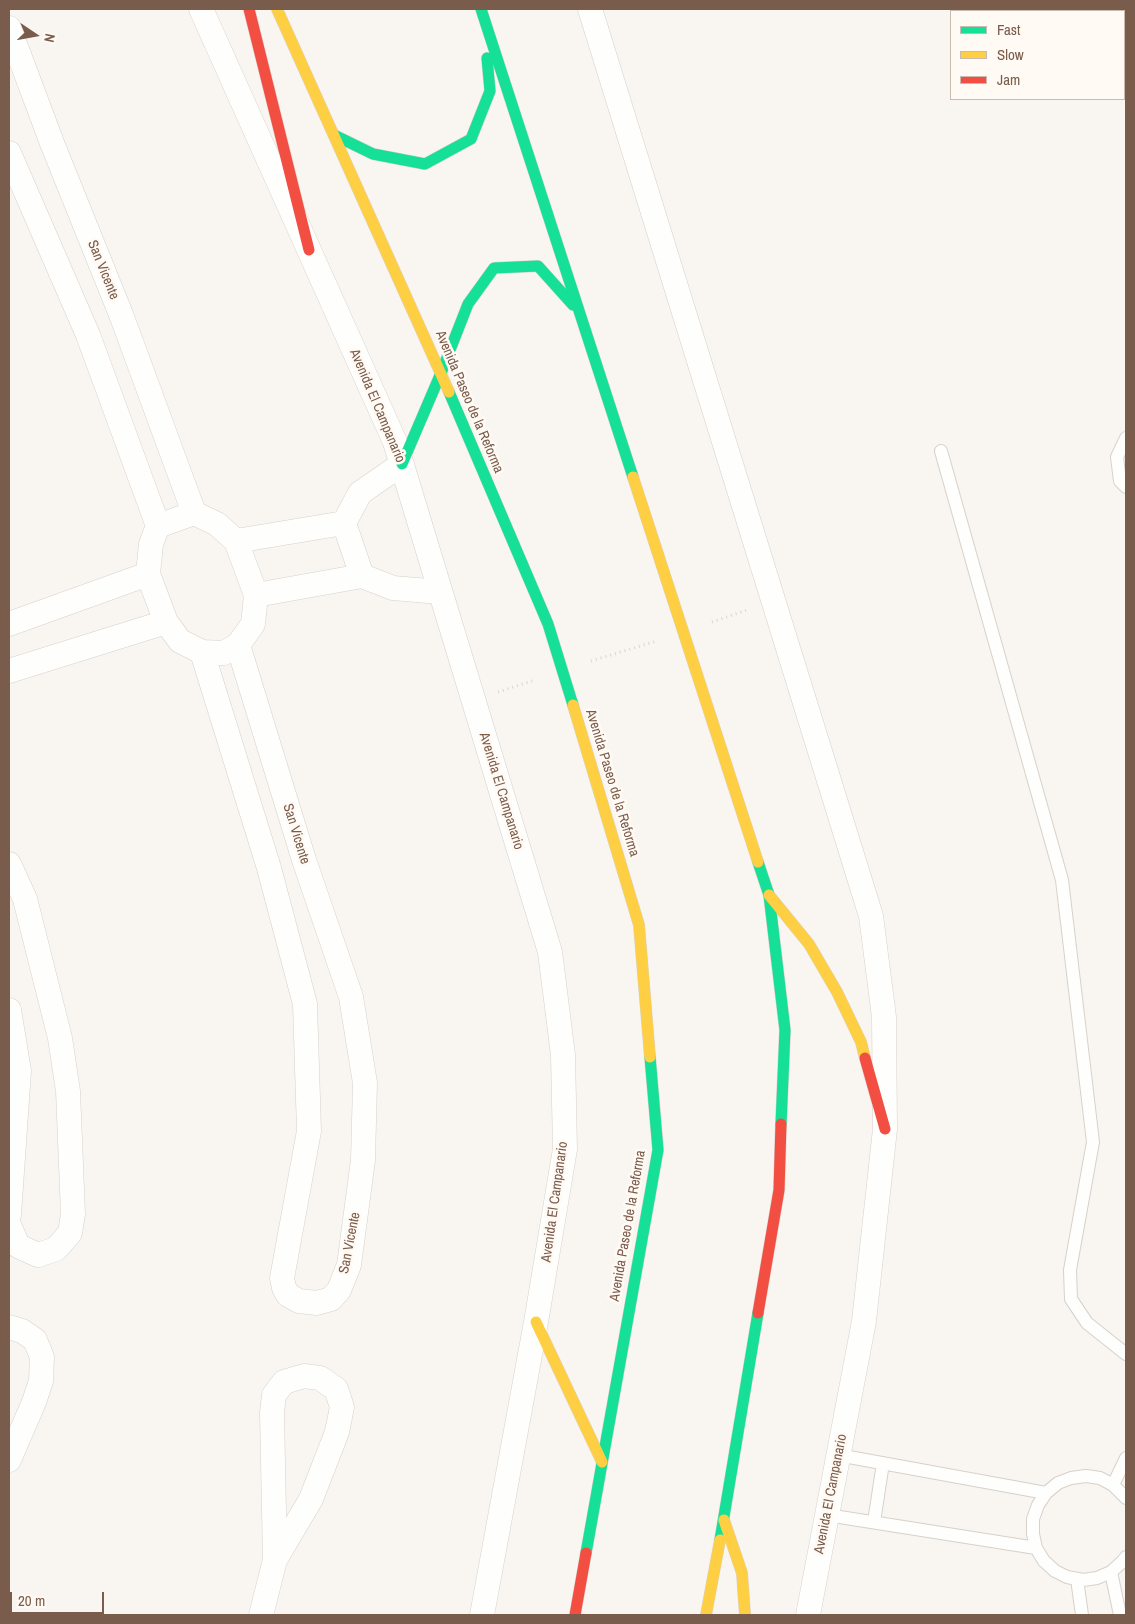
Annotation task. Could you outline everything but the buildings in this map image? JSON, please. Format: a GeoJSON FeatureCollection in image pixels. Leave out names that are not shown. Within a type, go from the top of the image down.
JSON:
{"type":"FeatureCollection","features":[{"type":"Feature","properties":{"kind":"street","name":"Avenida El Campanario"},"geometry":{"type":"LineString","coordinates":[[201,9],[395,442],[550,952],[563,1055],[565,1149],[536,1322],[482,1615]]}},
{"type":"Feature","properties":{"kind":"street"},"geometry":{"type":"LineString","coordinates":[[249,9],[309,250]]}},
{"type":"Feature","properties":{"kind":"street","name":"Avenida Paseo de la Reforma"},"geometry":{"type":"LineString","coordinates":[[277,9],[441,373],[548,624],[639,925],[658,1150],[575,1615]]}},
{"type":"Feature","properties":{"kind":"street","name":"Avenida El Campanario"},"geometry":{"type":"LineString","coordinates":[[590,9],[871,916],[884,1017],[885,1129],[864,1321],[808,1615]]}},
{"type":"Feature","properties":{"kind":"street"},"geometry":{"type":"LineString","coordinates":[[334,135],[373,154],[425,164],[471,139],[490,92],[481,10]]}},
{"type":"Feature","properties":{"kind":"street"},"geometry":{"type":"LineString","coordinates":[[481,10],[769,895],[785,1030],[779,1190],[706,1615]]}},
{"type":"Feature","properties":{"kind":"street","name":"San Vicente"},"geometry":{"type":"LineString","coordinates":[[9,28],[52,143],[122,317],[194,513]]}},
{"type":"Feature","properties":{"kind":"street"},"geometry":{"type":"LineString","coordinates":[[9,153],[88,335],[158,526],[152,544],[148,574],[166,622],[180,641],[202,652],[224,653],[238,645],[253,624],[256,595],[236,541],[217,524],[194,513],[158,526]]}},
{"type":"Feature","properties":{"kind":"street"},"geometry":{"type":"LineString","coordinates":[[362,576],[344,523],[360,493],[402,464],[468,304],[494,268],[538,266],[579,312]]}},
{"type":"Feature","properties":{"kind":"street"},"geometry":{"type":"LineString","coordinates":[[88,335],[122,317]]}},
{"type":"Feature","properties":{"kind":"street"},"geometry":{"type":"LineString","coordinates":[[236,541],[344,523]]}},
{"type":"Feature","properties":{"kind":"street"},"geometry":{"type":"LineString","coordinates":[[9,624],[148,574]]}},
{"type":"Feature","properties":{"kind":"street"},"geometry":{"type":"LineString","coordinates":[[256,595],[362,576],[393,588],[440,592]]}},
{"type":"Feature","properties":{"kind":"street"},"geometry":{"type":"LineString","coordinates":[[9,671],[166,622]]}},
{"type":"Feature","properties":{"kind":"street","name":"San Vicente"},"geometry":{"type":"LineString","coordinates":[[202,652],[269,868],[305,1004],[309,1130],[282,1278],[288,1295],[299,1301],[317,1302],[331,1299],[339,1290],[349,1265],[363,1160],[365,1082],[351,997],[304,860],[238,645]]}},
{"type":"Feature","properties":{"kind":"street"},"geometry":{"type":"LineString","coordinates":[[269,868],[304,860]]}},
{"type":"Feature","properties":{"kind":"street"},"geometry":{"type":"LineString","coordinates":[[9,864],[25,899],[40,952],[60,1038],[68,1091],[73,1214],[70,1233],[56,1249],[38,1255],[18,1246],[9,1225]]}},
{"type":"Feature","properties":{"kind":"street"},"geometry":{"type":"LineString","coordinates":[[769,895],[809,944],[837,992],[861,1042],[885,1129]]}},
{"type":"Feature","properties":{"kind":"street"},"geometry":{"type":"LineString","coordinates":[[9,1010],[19,1071],[9,1215]]}},
{"type":"Feature","properties":{"kind":"street"},"geometry":{"type":"LineString","coordinates":[[536,1322],[602,1462]]}},
{"type":"Feature","properties":{"kind":"street"},"geometry":{"type":"LineString","coordinates":[[9,1327],[22,1331],[35,1340],[42,1357],[41,1380],[34,1402],[15,1425],[9,1460]]}},
{"type":"Feature","properties":{"kind":"street"},"geometry":{"type":"LineString","coordinates":[[261,1615],[275,1560],[272,1413],[274,1395],[284,1382],[304,1376],[320,1378],[336,1389],[342,1407],[337,1432],[310,1499],[275,1560]]}},
{"type":"Feature","properties":{"kind":"street"},"geometry":{"type":"LineString","coordinates":[[724,1519],[742,1573],[745,1615]]}},
{"type":"Feature","properties":{"kind":"lane"},"geometry":{"type":"LineString","coordinates":[[1126,438],[1117,457],[1120,480],[1126,488]]}},
{"type":"Feature","properties":{"kind":"lane"},"geometry":{"type":"LineString","coordinates":[[941,452],[1062,880],[1093,1142],[1070,1270],[1072,1299],[1087,1323],[1126,1354]]}},
{"type":"Feature","properties":{"kind":"lane"},"geometry":{"type":"LineString","coordinates":[[838,1455],[1046,1493]]}},
{"type":"Feature","properties":{"kind":"lane"},"geometry":{"type":"LineString","coordinates":[[1113,1485],[1126,1458]]}},
{"type":"Feature","properties":{"kind":"lane"},"geometry":{"type":"LineString","coordinates":[[874,1522],[883,1463]]}},
{"type":"Feature","properties":{"kind":"lane"},"geometry":{"type":"LineString","coordinates":[[1126,1498],[1113,1485],[1100,1478],[1086,1476],[1071,1478],[1058,1483],[1046,1493],[1038,1505],[1033,1519],[1033,1534],[1036,1548],[1044,1561],[1055,1571],[1067,1577],[1077,1579],[1098,1578],[1111,1572],[1126,1557]]}},
{"type":"Feature","properties":{"kind":"lane"},"geometry":{"type":"LineString","coordinates":[[827,1515],[1036,1548]]}},
{"type":"Feature","properties":{"kind":"lane"},"geometry":{"type":"LineString","coordinates":[[1111,1572],[1120,1615]]}},
{"type":"Feature","properties":{"kind":"lane"},"geometry":{"type":"LineString","coordinates":[[1077,1579],[1082,1615]]}},
{"type":"Feature","properties":{"kind":"path"},"geometry":{"type":"LineString","coordinates":[[473,700],[773,601]]}},
{"type":"Feature","properties":{"kind":"traffic: fast"},"geometry":{"type":"LineString","coordinates":[[481,9],[633,477]]}},
{"type":"Feature","properties":{"kind":"traffic: fast"},"geometry":{"type":"LineString","coordinates":[[334,135],[373,154],[425,164],[471,139],[490,91],[487,58]]}},
{"type":"Feature","properties":{"kind":"traffic: fast"},"geometry":{"type":"LineString","coordinates":[[402,464],[468,304],[494,268],[538,266],[573,305]]}},
{"type":"Feature","properties":{"kind":"traffic: fast"},"geometry":{"type":"LineString","coordinates":[[449,392],[548,624],[573,705]]}},
{"type":"Feature","properties":{"kind":"traffic: fast"},"geometry":{"type":"LineString","coordinates":[[758,862],[769,895],[785,1030],[781,1124]]}},
{"type":"Feature","properties":{"kind":"traffic: fast"},"geometry":{"type":"LineString","coordinates":[[586,1553],[658,1150],[650,1057]]}},
{"type":"Feature","properties":{"kind":"traffic: fast"},"geometry":{"type":"LineString","coordinates":[[720,1540],[758,1313]]}},
{"type":"Feature","properties":{"kind":"traffic: slow"},"geometry":{"type":"LineString","coordinates":[[277,9],[449,392]]}},
{"type":"Feature","properties":{"kind":"traffic: slow"},"geometry":{"type":"LineString","coordinates":[[633,477],[758,862]]}},
{"type":"Feature","properties":{"kind":"traffic: slow"},"geometry":{"type":"LineString","coordinates":[[573,705],[639,925],[650,1057]]}},
{"type":"Feature","properties":{"kind":"traffic: slow"},"geometry":{"type":"LineString","coordinates":[[769,895],[809,944],[837,992],[861,1042],[865,1058]]}},
{"type":"Feature","properties":{"kind":"traffic: slow"},"geometry":{"type":"LineString","coordinates":[[536,1322],[602,1462]]}},
{"type":"Feature","properties":{"kind":"traffic: slow"},"geometry":{"type":"LineString","coordinates":[[724,1520],[742,1573],[745,1615]]}},
{"type":"Feature","properties":{"kind":"traffic: slow"},"geometry":{"type":"LineString","coordinates":[[706,1615],[720,1540]]}},
{"type":"Feature","properties":{"kind":"traffic: jam"},"geometry":{"type":"LineString","coordinates":[[249,9],[309,250]]}},
{"type":"Feature","properties":{"kind":"traffic: jam"},"geometry":{"type":"LineString","coordinates":[[865,1058],[885,1129]]}},
{"type":"Feature","properties":{"kind":"traffic: jam"},"geometry":{"type":"LineString","coordinates":[[758,1313],[779,1190],[781,1124]]}},
{"type":"Feature","properties":{"kind":"traffic: jam"},"geometry":{"type":"LineString","coordinates":[[575,1615],[586,1553]]}}]}
